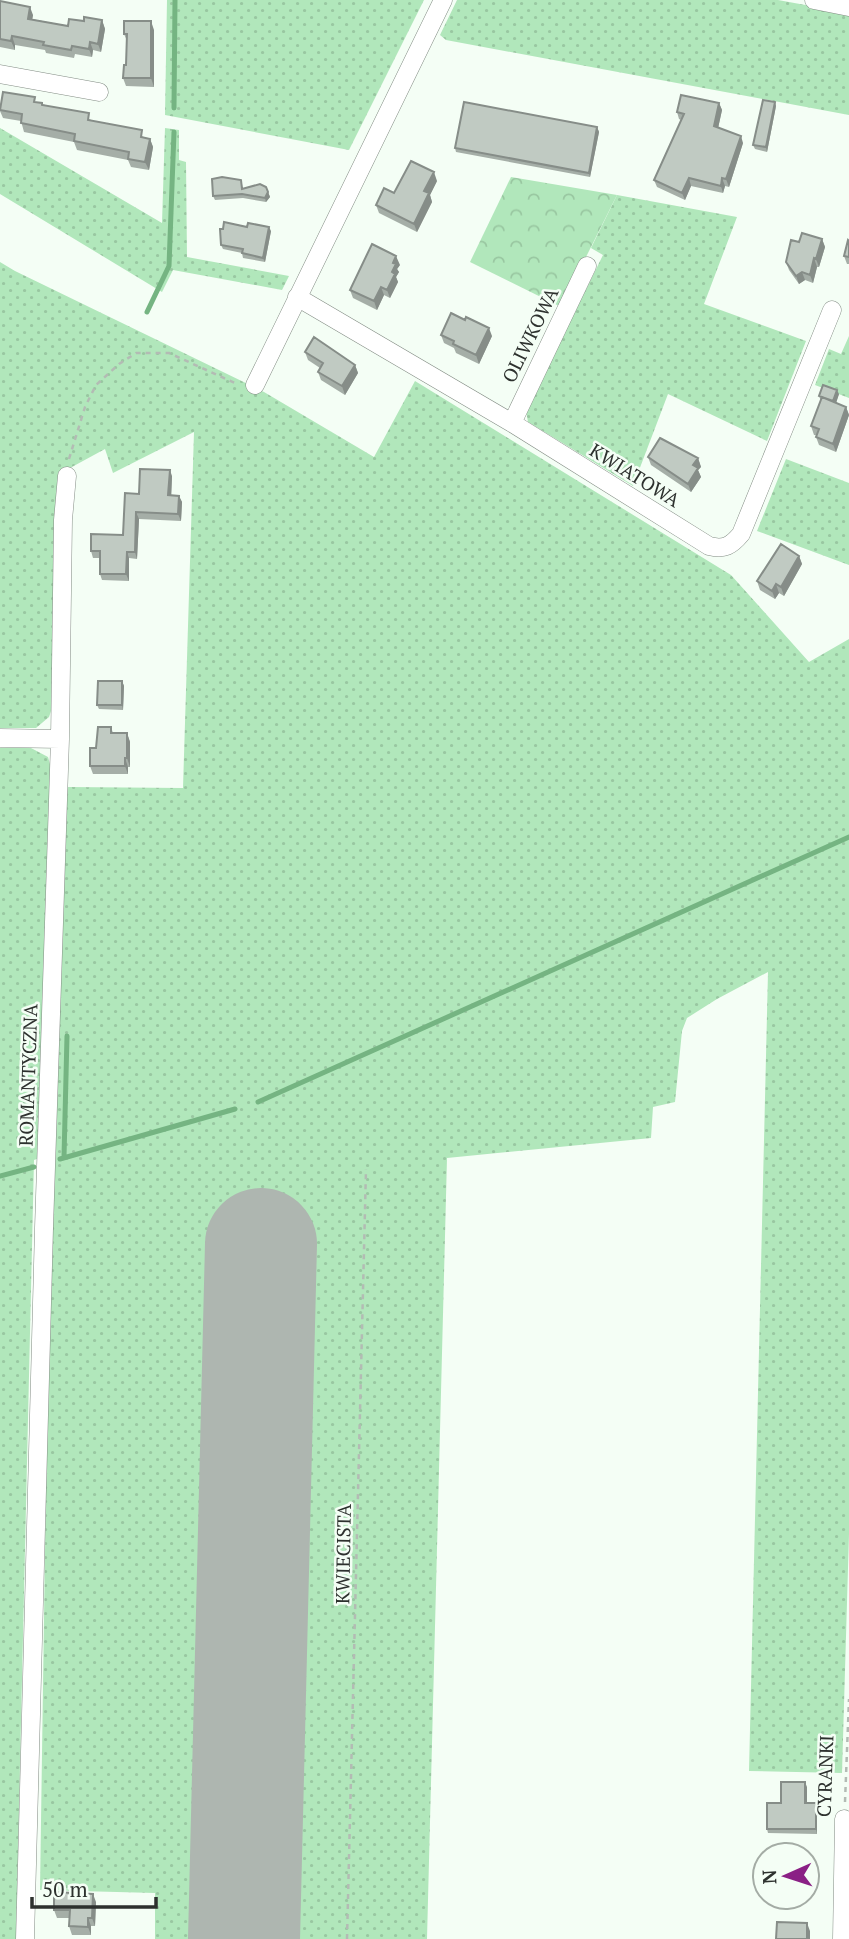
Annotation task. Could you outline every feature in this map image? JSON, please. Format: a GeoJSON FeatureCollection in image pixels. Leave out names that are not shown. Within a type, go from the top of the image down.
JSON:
{"type":"FeatureCollection","features":[{"type":"Feature","properties":{"kind":"street"},"geometry":{"type":"LineString","coordinates":[[248,382],[297,297],[443,0]]}},
{"type":"Feature","properties":{"kind":"street"},"geometry":{"type":"LineString","coordinates":[[814,0],[849,7]]}},
{"type":"Feature","properties":{"kind":"street"},"geometry":{"type":"LineString","coordinates":[[0,74],[99,92]]}},
{"type":"Feature","properties":{"kind":"street","name":"OLIWKOWA"},"geometry":{"type":"LineString","coordinates":[[512,423],[587,266]]}},
{"type":"Feature","properties":{"kind":"street","name":"KWIATOWA"},"geometry":{"type":"LineString","coordinates":[[297,297],[512,423],[709,546],[724,548],[741,534],[832,310]]}},
{"type":"Feature","properties":{"kind":"street","name":"ROMANTYCZNA"},"geometry":{"type":"LineString","coordinates":[[25,1939],[60,739],[63,520],[67,476]]}},
{"type":"Feature","properties":{"kind":"street"},"geometry":{"type":"LineString","coordinates":[[0,738],[60,739]]}},
{"type":"Feature","properties":{"kind":"street","name":"CYRANKI"},"geometry":{"type":"LineString","coordinates":[[842,1939],[844,1819]]}},
{"type":"Feature","properties":{"kind":"path"},"geometry":{"type":"LineString","coordinates":[[67,476],[71,452],[85,407],[96,385],[136,353],[169,353],[234,384],[248,382]]}},
{"type":"Feature","properties":{"kind":"path","name":"KWIECISTA"},"geometry":{"type":"LineString","coordinates":[[346,1939],[366,1169]]}},
{"type":"Feature","properties":{"kind":"path","name":"CYRANKI"},"geometry":{"type":"LineString","coordinates":[[844,1819],[849,1699]]}},
{"type":"Feature","properties":{"kind":"green space"},"geometry":{"type":"Polygon","coordinates":[[[167,0],[424,0],[349,150],[165,115],[167,0]]]}},
{"type":"Feature","properties":{"kind":"green space"},"geometry":{"type":"Polygon","coordinates":[[[457,0],[778,0],[849,13],[849,115],[446,40],[440,35],[457,0]]]}},
{"type":"Feature","properties":{"kind":"green space"},"geometry":{"type":"Polygon","coordinates":[[[0,128],[162,223],[165,128],[179,130],[179,160],[186,162],[187,257],[289,276],[282,290],[173,270],[162,292],[0,194],[0,128]]]}},
{"type":"Feature","properties":{"kind":"green space"},"geometry":{"type":"Polygon","coordinates":[[[511,177],[617,195],[561,307],[470,262],[511,177]]]}},
{"type":"Feature","properties":{"kind":"green space"},"geometry":{"type":"Polygon","coordinates":[[[617,195],[737,217],[704,304],[806,341],[767,441],[668,394],[633,486],[528,422],[526,411],[603,255],[591,248],[617,195]]]}},
{"type":"Feature","properties":{"kind":"green space"},"geometry":{"type":"Polygon","coordinates":[[[0,262],[264,392],[374,457],[415,381],[731,575],[809,662],[849,639],[849,1534],[842,1773],[749,1771],[768,972],[687,1018],[682,1031],[675,1102],[653,1107],[651,1138],[447,1158],[427,1939],[155,1939],[155,1893],[40,1890],[47,1415],[63,796],[68,787],[183,788],[194,432],[113,473],[105,449],[59,474],[52,708],[49,717],[36,728],[0,728],[0,262]]]}},
{"type":"Feature","properties":{"kind":"green space"},"geometry":{"type":"Polygon","coordinates":[[[849,336],[849,398],[815,385],[829,349],[841,354],[849,336]]]}},
{"type":"Feature","properties":{"kind":"green space"},"geometry":{"type":"Polygon","coordinates":[[[786,459],[849,483],[849,565],[757,531],[786,459]]]}},
{"type":"Feature","properties":{"kind":"green space"},"geometry":{"type":"Polygon","coordinates":[[[0,748],[31,748],[48,757],[52,771],[40,1158],[34,1160],[16,1939],[0,1939],[0,748]]]}},
{"type":"Feature","properties":{"kind":"building"},"geometry":{"type":"Polygon","coordinates":[[[0,1],[30,7],[28,19],[68,26],[69,19],[84,21],[84,17],[102,20],[98,44],[90,42],[89,49],[72,46],[71,50],[12,36],[11,41],[0,39],[0,1]]]}},
{"type":"Feature","properties":{"kind":"building"},"geometry":{"type":"Polygon","coordinates":[[[124,21],[151,21],[151,78],[123,78],[127,34],[124,34],[124,21]]]}},
{"type":"Feature","properties":{"kind":"building"},"geometry":{"type":"Polygon","coordinates":[[[3,92],[35,97],[34,102],[42,105],[89,113],[88,120],[142,130],[141,137],[150,139],[145,162],[128,159],[129,152],[74,141],[75,134],[21,123],[22,114],[0,110],[3,92]]]}},
{"type":"Feature","properties":{"kind":"building"},"geometry":{"type":"Polygon","coordinates":[[[681,95],[719,103],[714,126],[741,136],[721,186],[689,178],[682,193],[654,180],[684,114],[677,112],[681,95]]]}},
{"type":"Feature","properties":{"kind":"building"},"geometry":{"type":"Polygon","coordinates":[[[763,100],[775,102],[766,147],[753,145],[763,100]]]}},
{"type":"Feature","properties":{"kind":"building"},"geometry":{"type":"Polygon","coordinates":[[[464,102],[597,127],[589,173],[455,148],[464,102]]]}},
{"type":"Feature","properties":{"kind":"building"},"geometry":{"type":"Polygon","coordinates":[[[411,161],[434,172],[424,191],[429,193],[414,224],[376,205],[384,188],[394,193],[411,161]]]}},
{"type":"Feature","properties":{"kind":"building"},"geometry":{"type":"Polygon","coordinates":[[[222,177],[241,180],[242,189],[260,184],[266,187],[268,192],[265,198],[242,194],[213,196],[212,179],[222,177]]]}},
{"type":"Feature","properties":{"kind":"building"},"geometry":{"type":"Polygon","coordinates":[[[224,222],[247,227],[248,223],[269,227],[263,258],[242,253],[243,249],[221,245],[220,229],[223,229],[224,222]]]}},
{"type":"Feature","properties":{"kind":"building"},"geometry":{"type":"Polygon","coordinates":[[[802,233],[822,239],[810,275],[802,272],[796,276],[786,262],[791,240],[799,242],[802,233]]]}},
{"type":"Feature","properties":{"kind":"building"},"geometry":{"type":"Polygon","coordinates":[[[849,241],[849,257],[844,256],[849,241]]]}},
{"type":"Feature","properties":{"kind":"building"},"geometry":{"type":"Polygon","coordinates":[[[372,244],[396,256],[392,272],[395,274],[387,290],[381,287],[374,301],[350,290],[372,244]]]}},
{"type":"Feature","properties":{"kind":"building"},"geometry":{"type":"Polygon","coordinates":[[[451,313],[489,328],[476,355],[441,335],[451,313]]]}},
{"type":"Feature","properties":{"kind":"building"},"geometry":{"type":"Polygon","coordinates":[[[314,337],[355,365],[342,386],[318,372],[323,363],[305,352],[314,337]]]}},
{"type":"Feature","properties":{"kind":"building"},"geometry":{"type":"Polygon","coordinates":[[[823,385],[837,390],[833,401],[819,396],[823,385]]]}},
{"type":"Feature","properties":{"kind":"building"},"geometry":{"type":"Polygon","coordinates":[[[822,397],[846,407],[833,444],[816,437],[819,429],[811,426],[822,397]]]}},
{"type":"Feature","properties":{"kind":"building"},"geometry":{"type":"Polygon","coordinates":[[[660,438],[698,458],[693,465],[698,468],[688,484],[648,457],[660,438]]]}},
{"type":"Feature","properties":{"kind":"building"},"geometry":{"type":"Polygon","coordinates":[[[140,469],[170,470],[168,495],[179,496],[178,514],[136,512],[135,552],[127,552],[126,574],[100,574],[100,551],[91,551],[91,534],[123,535],[125,493],[139,494],[140,469]]]}},
{"type":"Feature","properties":{"kind":"building"},"geometry":{"type":"Polygon","coordinates":[[[781,544],[799,556],[781,587],[776,584],[772,591],[757,581],[781,544]]]}},
{"type":"Feature","properties":{"kind":"building"},"geometry":{"type":"Polygon","coordinates":[[[98,681],[122,681],[122,705],[97,705],[98,681]]]}},
{"type":"Feature","properties":{"kind":"building"},"geometry":{"type":"Polygon","coordinates":[[[98,727],[111,727],[111,733],[127,733],[125,766],[90,766],[90,748],[96,748],[98,727]]]}},
{"type":"Feature","properties":{"kind":"building"},"geometry":{"type":"Polygon","coordinates":[[[781,1782],[805,1782],[805,1803],[816,1803],[816,1829],[767,1829],[767,1803],[781,1803],[781,1782]]]}},
{"type":"Feature","properties":{"kind":"building"},"geometry":{"type":"Polygon","coordinates":[[[54,1892],[93,1894],[92,1918],[88,1918],[88,1927],[69,1926],[70,1910],[54,1910],[54,1892]]]}},
{"type":"Feature","properties":{"kind":"building"},"geometry":{"type":"Polygon","coordinates":[[[777,1922],[807,1923],[807,1939],[776,1939],[777,1922]]]}},
{"type":"Feature","properties":{"kind":"waterway"},"geometry":{"type":"LineString","coordinates":[[174,108],[175,0]]}},
{"type":"Feature","properties":{"kind":"waterway"},"geometry":{"type":"LineString","coordinates":[[147,312],[169,266],[174,132]]}},
{"type":"Feature","properties":{"kind":"waterway"},"geometry":{"type":"LineString","coordinates":[[258,1102],[849,837]]}},
{"type":"Feature","properties":{"kind":"waterway"},"geometry":{"type":"LineString","coordinates":[[64,1157],[67,1036]]}},
{"type":"Feature","properties":{"kind":"waterway"},"geometry":{"type":"LineString","coordinates":[[60,1159],[235,1109]]}},
{"type":"Feature","properties":{"kind":"waterway"},"geometry":{"type":"LineString","coordinates":[[0,1176],[34,1167]]}},
{"type":"Feature","properties":{"kind":"runway"},"geometry":{"type":"LineString","coordinates":[[244,1939],[261,1244]]}}]}
